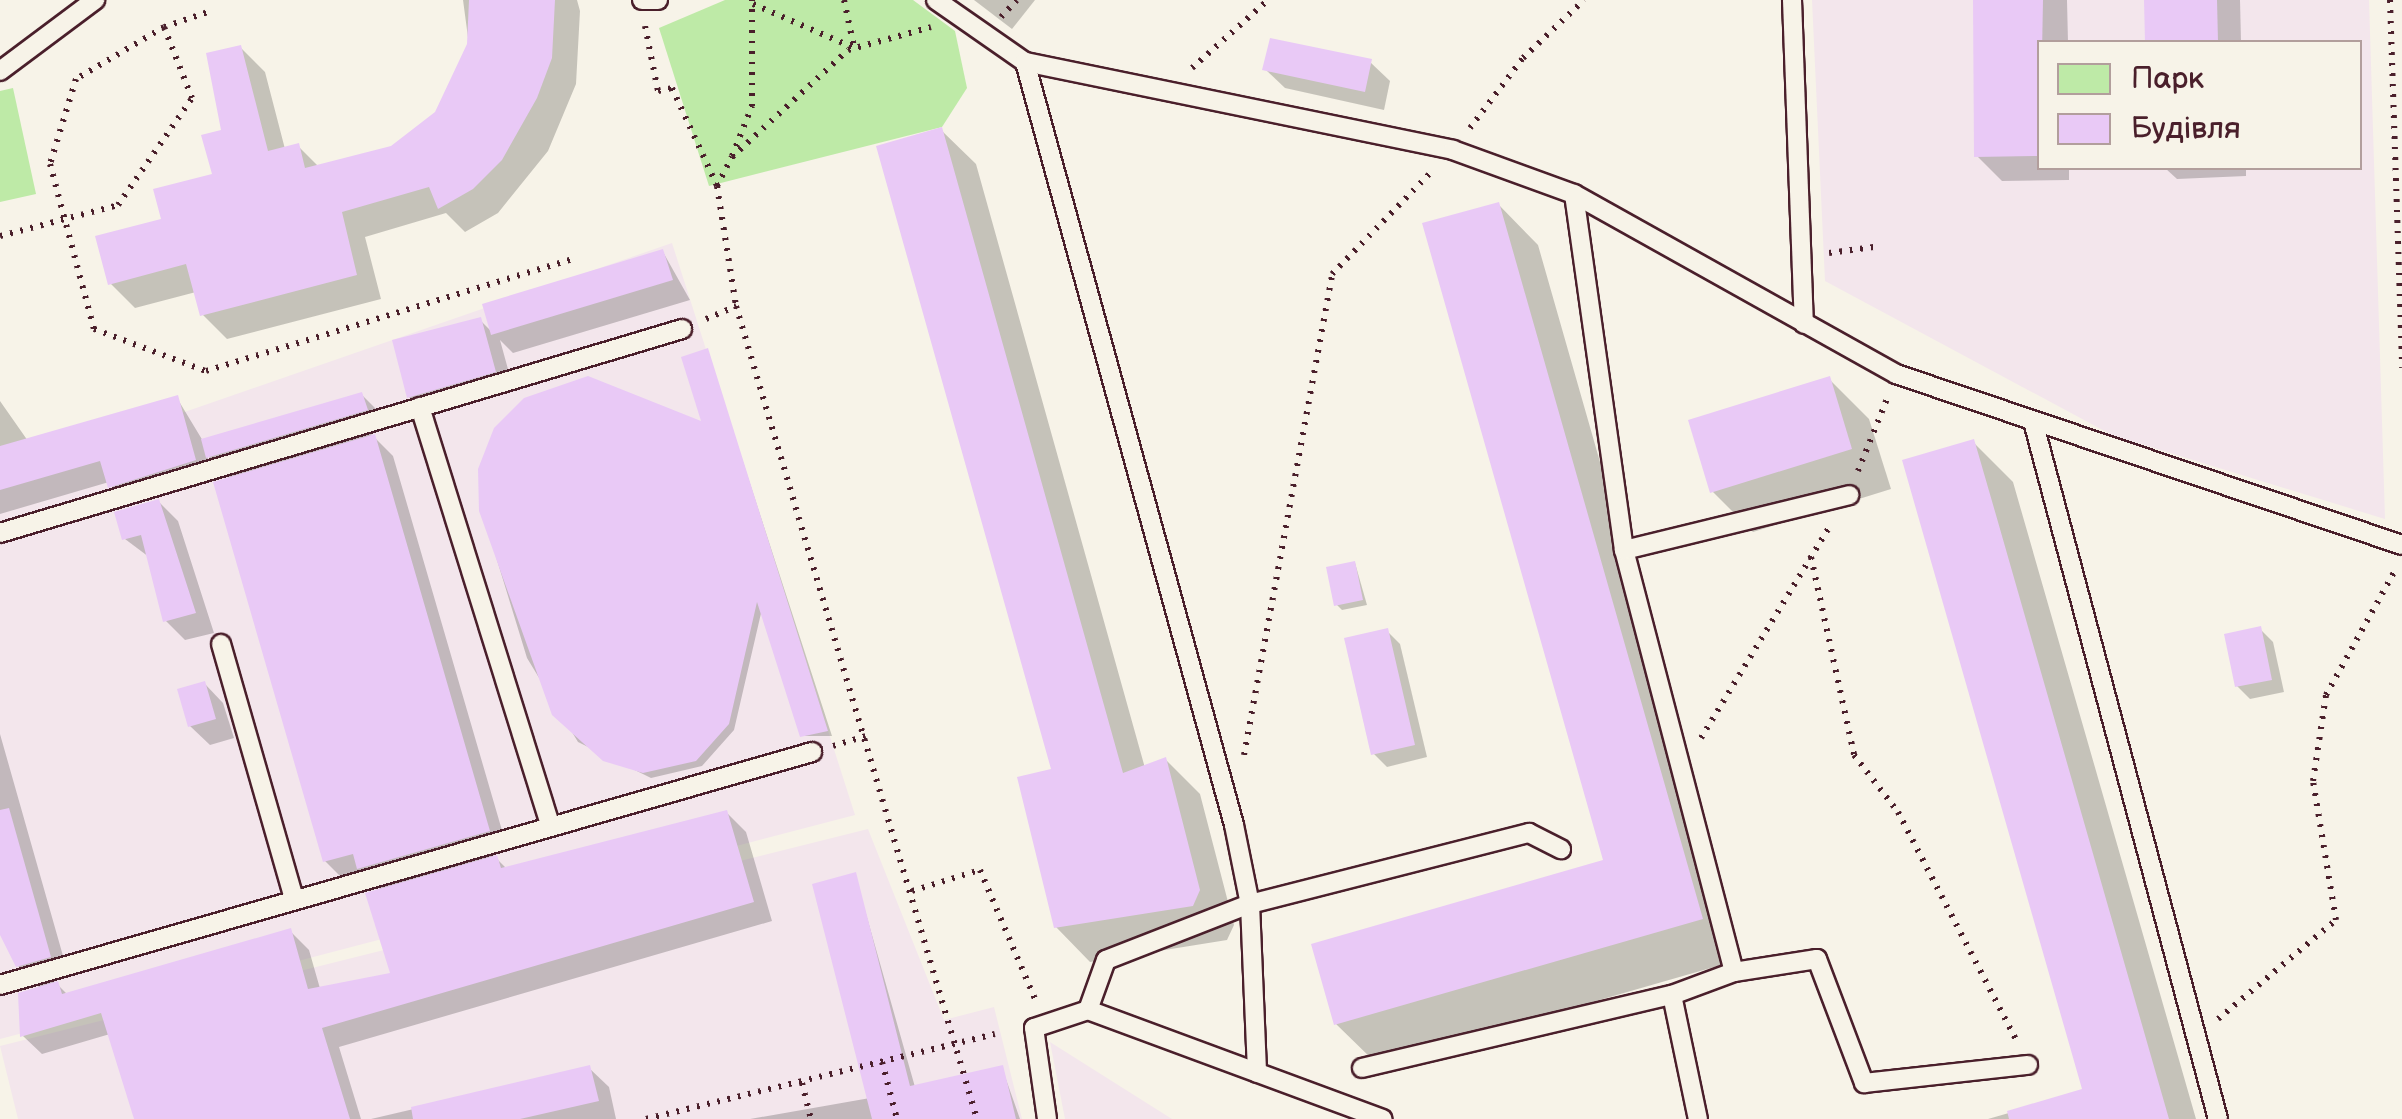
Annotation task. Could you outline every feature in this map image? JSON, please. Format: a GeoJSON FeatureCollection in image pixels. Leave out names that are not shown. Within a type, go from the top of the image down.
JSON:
{"type":"FeatureCollection","features":[{"type":"Feature","properties":{"kind":"lane"},"geometry":{"type":"LineString","coordinates":[[0,71],[95,0]]}},
{"type":"Feature","properties":{"kind":"lane"},"geometry":{"type":"LineString","coordinates":[[642,0],[658,0]]}},
{"type":"Feature","properties":{"kind":"lane"},"geometry":{"type":"LineString","coordinates":[[936,0],[1025,62],[1453,150],[1574,194],[1896,374],[2402,545]]}},
{"type":"Feature","properties":{"kind":"lane"},"geometry":{"type":"LineString","coordinates":[[1792,0],[1804,324]]}},
{"type":"Feature","properties":{"kind":"lane"},"geometry":{"type":"LineString","coordinates":[[1025,62],[1250,904],[1258,1072]]}},
{"type":"Feature","properties":{"kind":"lane"},"geometry":{"type":"LineString","coordinates":[[1574,194],[1624,550],[1734,972]]}},
{"type":"Feature","properties":{"kind":"lane"},"geometry":{"type":"LineString","coordinates":[[0,533],[682,328]]}},
{"type":"Feature","properties":{"kind":"lane"},"geometry":{"type":"LineString","coordinates":[[420,407],[550,825]]}},
{"type":"Feature","properties":{"kind":"lane"},"geometry":{"type":"LineString","coordinates":[[2033,422],[2218,1119]]}},
{"type":"Feature","properties":{"kind":"lane"},"geometry":{"type":"LineString","coordinates":[[1624,550],[1849,495]]}},
{"type":"Feature","properties":{"kind":"lane"},"geometry":{"type":"LineString","coordinates":[[221,644],[294,898]]}},
{"type":"Feature","properties":{"kind":"lane"},"geometry":{"type":"LineString","coordinates":[[0,985],[812,752]]}},
{"type":"Feature","properties":{"kind":"lane"},"geometry":{"type":"LineString","coordinates":[[1088,1010],[1106,960],[1250,904],[1529,832],[1561,849]]}},
{"type":"Feature","properties":{"kind":"lane"},"geometry":{"type":"LineString","coordinates":[[1362,1068],[1672,995],[1734,972],[1817,959],[1864,1083],[1881,1088],[2028,1065]]}},
{"type":"Feature","properties":{"kind":"lane"},"geometry":{"type":"LineString","coordinates":[[1672,995],[1698,1119]]}},
{"type":"Feature","properties":{"kind":"lane"},"geometry":{"type":"LineString","coordinates":[[1047,1119],[1032,1042],[1044,1020],[1088,1010],[1383,1119]]}},
{"type":"Feature","properties":{"kind":"path"},"geometry":{"type":"LineString","coordinates":[[844,0],[855,48]]}},
{"type":"Feature","properties":{"kind":"path"},"geometry":{"type":"LineString","coordinates":[[1164,91],[1268,0]]}},
{"type":"Feature","properties":{"kind":"path"},"geometry":{"type":"LineString","coordinates":[[1242,768],[1332,274],[1453,150],[1523,58],[1584,0]]}},
{"type":"Feature","properties":{"kind":"path"},"geometry":{"type":"LineString","coordinates":[[2390,0],[2402,368]]}},
{"type":"Feature","properties":{"kind":"path"},"geometry":{"type":"LineString","coordinates":[[716,186],[752,106],[753,2],[855,48]]}},
{"type":"Feature","properties":{"kind":"path"},"geometry":{"type":"LineString","coordinates":[[208,12],[164,27],[76,79],[50,164],[94,329],[206,370],[572,259]]}},
{"type":"Feature","properties":{"kind":"path"},"geometry":{"type":"LineString","coordinates":[[732,157],[855,48],[961,18]]}},
{"type":"Feature","properties":{"kind":"path"},"geometry":{"type":"LineString","coordinates":[[0,236],[118,205],[192,98],[164,27]]}},
{"type":"Feature","properties":{"kind":"path"},"geometry":{"type":"LineString","coordinates":[[645,34],[658,91],[672,88],[716,186],[736,306],[958,1043],[977,1119]]}},
{"type":"Feature","properties":{"kind":"path"},"geometry":{"type":"LineString","coordinates":[[1802,255],[1874,247]]}},
{"type":"Feature","properties":{"kind":"path"},"geometry":{"type":"LineString","coordinates":[[1682,770],[1849,495],[1896,374]]}},
{"type":"Feature","properties":{"kind":"path"},"geometry":{"type":"LineString","coordinates":[[1811,557],[1854,754],[1898,812],[2028,1065]]}},
{"type":"Feature","properties":{"kind":"path"},"geometry":{"type":"LineString","coordinates":[[2196,1038],[2336,920],[2313,781],[2326,695],[2402,558]]}},
{"type":"Feature","properties":{"kind":"path"},"geometry":{"type":"LineString","coordinates":[[912,890],[980,870],[1044,1020]]}},
{"type":"Feature","properties":{"kind":"path"},"geometry":{"type":"LineString","coordinates":[[646,1119],[995,1034]]}},
{"type":"Feature","properties":{"kind":"path"},"geometry":{"type":"LineString","coordinates":[[882,1062],[897,1119]]}},
{"type":"Feature","properties":{"kind":"path"},"geometry":{"type":"LineString","coordinates":[[802,1082],[811,1119]]}},
{"type":"Feature","properties":{"kind":"shaded area"},"geometry":{"type":"Polygon","coordinates":[[[1812,0],[2369,0],[2385,519],[2112,435],[1825,281],[1812,0]]]}},
{"type":"Feature","properties":{"kind":"shaded area"},"geometry":{"type":"Polygon","coordinates":[[[672,243],[855,815],[0,1039],[0,476],[672,243]]]}},
{"type":"Feature","properties":{"kind":"shaded area"},"geometry":{"type":"Polygon","coordinates":[[[868,829],[944,1020],[994,1007],[1022,1119],[18,1119],[0,1046],[868,829]]]}},
{"type":"Feature","properties":{"kind":"shaded area"},"geometry":{"type":"Polygon","coordinates":[[[1050,1042],[1172,1119],[1065,1119],[1050,1042]]]}},
{"type":"Feature","properties":{"kind":"green space"},"geometry":{"type":"Polygon","coordinates":[[[725,0],[913,0],[955,31],[967,88],[942,127],[709,186],[659,28],[725,0]]]}},
{"type":"Feature","properties":{"kind":"green space"},"geometry":{"type":"Polygon","coordinates":[[[13,88],[36,194],[0,202],[0,91],[13,88]]]}},
{"type":"Feature","properties":{"kind":"building"},"geometry":{"type":"Polygon","coordinates":[[[469,0],[555,0],[552,58],[537,98],[502,160],[473,189],[438,209],[429,187],[342,212],[357,275],[200,316],[186,264],[108,285],[95,236],[161,219],[153,189],[212,174],[201,135],[221,130],[206,53],[241,45],[268,151],[299,143],[305,168],[391,146],[435,112],[467,44],[469,0]]]}},
{"type":"Feature","properties":{"kind":"building"},"geometry":{"type":"Polygon","coordinates":[[[1973,0],[2043,0],[2042,40],[2037,40],[2037,156],[1974,157],[1973,0]]]}},
{"type":"Feature","properties":{"kind":"building"},"geometry":{"type":"Polygon","coordinates":[[[2144,0],[2217,0],[2218,40],[2145,40],[2144,0]]]}},
{"type":"Feature","properties":{"kind":"building"},"geometry":{"type":"Polygon","coordinates":[[[1270,38],[1372,59],[1365,92],[1262,70],[1270,38]]]}},
{"type":"Feature","properties":{"kind":"building"},"geometry":{"type":"Polygon","coordinates":[[[942,127],[1123,773],[1166,757],[1200,890],[1193,906],[1054,928],[1017,777],[1051,769],[876,146],[942,127]]]}},
{"type":"Feature","properties":{"kind":"building"},"geometry":{"type":"Polygon","coordinates":[[[1499,202],[1703,919],[1334,1025],[1311,944],[1603,860],[1422,223],[1499,202]]]}},
{"type":"Feature","properties":{"kind":"building"},"geometry":{"type":"Polygon","coordinates":[[[663,249],[673,280],[491,335],[482,304],[663,249]]]}},
{"type":"Feature","properties":{"kind":"building"},"geometry":{"type":"Polygon","coordinates":[[[481,317],[496,372],[407,398],[392,340],[481,317]]]}},
{"type":"Feature","properties":{"kind":"building"},"geometry":{"type":"Polygon","coordinates":[[[708,348],[828,731],[800,737],[757,602],[729,724],[696,761],[643,773],[603,761],[552,715],[479,511],[478,469],[494,428],[524,398],[588,376],[701,421],[681,357],[708,348]]]}},
{"type":"Feature","properties":{"kind":"building"},"geometry":{"type":"Polygon","coordinates":[[[1830,376],[1852,449],[1710,493],[1688,420],[1830,376]]]}},
{"type":"Feature","properties":{"kind":"building"},"geometry":{"type":"Polygon","coordinates":[[[362,392],[368,410],[206,458],[201,439],[362,392]]]}},
{"type":"Feature","properties":{"kind":"building"},"geometry":{"type":"Polygon","coordinates":[[[178,395],[196,460],[108,488],[100,461],[0,490],[0,446],[178,395]]]}},
{"type":"Feature","properties":{"kind":"building"},"geometry":{"type":"Polygon","coordinates":[[[375,434],[490,831],[357,869],[353,854],[323,862],[213,482],[375,434]]]}},
{"type":"Feature","properties":{"kind":"building"},"geometry":{"type":"Polygon","coordinates":[[[1974,439],[2169,1119],[2009,1119],[2007,1111],[2082,1089],[1902,460],[1974,439]]]}},
{"type":"Feature","properties":{"kind":"building"},"geometry":{"type":"Polygon","coordinates":[[[159,499],[196,613],[163,622],[141,535],[122,540],[114,512],[159,499]]]}},
{"type":"Feature","properties":{"kind":"building"},"geometry":{"type":"Polygon","coordinates":[[[1355,561],[1363,600],[1334,606],[1326,567],[1355,561]]]}},
{"type":"Feature","properties":{"kind":"building"},"geometry":{"type":"Polygon","coordinates":[[[2261,626],[2272,680],[2235,687],[2224,634],[2261,626]]]}},
{"type":"Feature","properties":{"kind":"building"},"geometry":{"type":"Polygon","coordinates":[[[1388,628],[1415,745],[1371,755],[1344,638],[1388,628]]]}},
{"type":"Feature","properties":{"kind":"building"},"geometry":{"type":"Polygon","coordinates":[[[205,681],[216,719],[188,727],[177,689],[205,681]]]}},
{"type":"Feature","properties":{"kind":"building"},"geometry":{"type":"Polygon","coordinates":[[[9,808],[51,957],[16,967],[0,935],[0,810],[9,808]]]}},
{"type":"Feature","properties":{"kind":"building"},"geometry":{"type":"Polygon","coordinates":[[[727,810],[754,902],[322,1028],[350,1119],[134,1119],[101,1013],[20,1037],[18,993],[58,981],[62,994],[291,928],[308,989],[390,973],[365,893],[497,855],[501,868],[727,810]]]}},
{"type":"Feature","properties":{"kind":"building"},"geometry":{"type":"Polygon","coordinates":[[[856,872],[910,1086],[1003,1065],[1016,1119],[872,1119],[812,884],[856,872]]]}},
{"type":"Feature","properties":{"kind":"building"},"geometry":{"type":"Polygon","coordinates":[[[590,1065],[599,1101],[520,1119],[413,1119],[411,1107],[590,1065]]]}}]}
